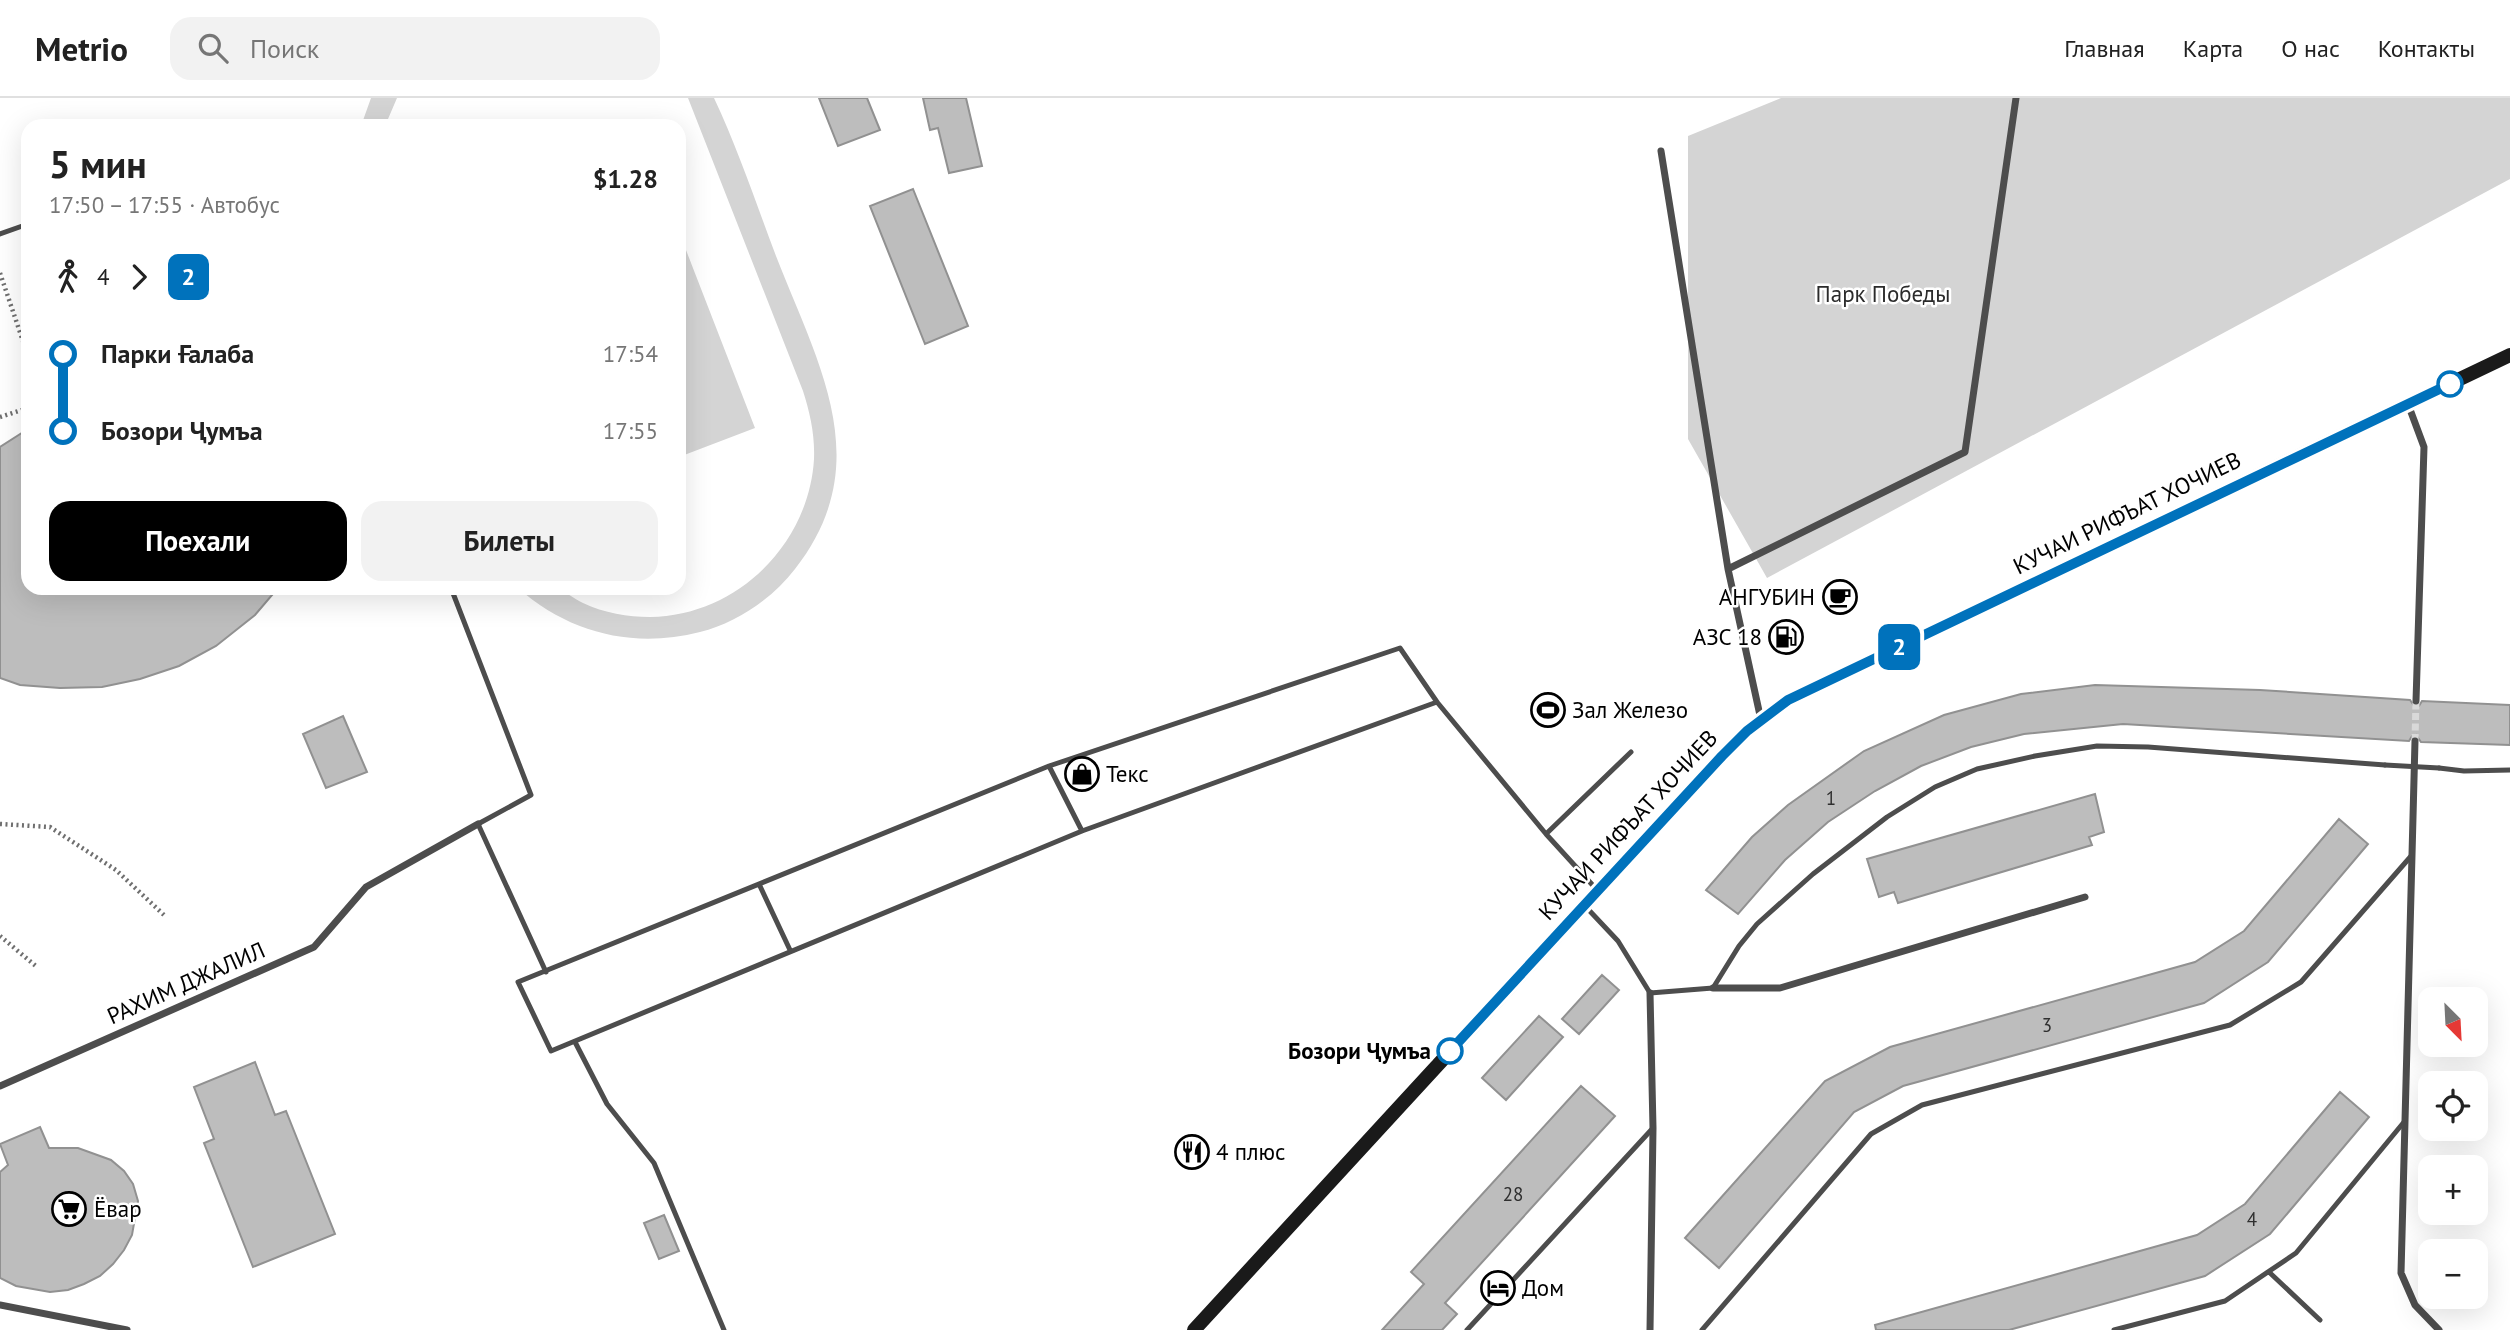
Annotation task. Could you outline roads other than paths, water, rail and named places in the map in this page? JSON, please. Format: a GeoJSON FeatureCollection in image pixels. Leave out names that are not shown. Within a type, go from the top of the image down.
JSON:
{"type":"FeatureCollection","features":[{"type":"Feature","properties":{"kind":"main road","name":"КУЧАИ РИФЪАТ ХОЧИЕВ"},"geometry":{"type":"LineString","coordinates":[[1194,1330],[1722,756],[1761,720],[1788,700],[2510,355]]}},
{"type":"Feature","properties":{"kind":"street"},"geometry":{"type":"LineString","coordinates":[[1728,569],[1965,452],[2016,98]]}},
{"type":"Feature","properties":{"kind":"street"},"geometry":{"type":"LineString","coordinates":[[1661,151],[1728,569],[1761,720]]}},
{"type":"Feature","properties":{"kind":"street"},"geometry":{"type":"LineString","coordinates":[[2408,404],[2424,447],[2416,701]]}},
{"type":"Feature","properties":{"kind":"street"},"geometry":{"type":"LineString","coordinates":[[2415,741],[2401,1273],[2415,1305],[2439,1330]]}},
{"type":"Feature","properties":{"kind":"street","name":"РАХИМ ДЖАЛИЛ"},"geometry":{"type":"LineString","coordinates":[[0,1086],[314,947],[366,887],[478,824]]}},
{"type":"Feature","properties":{"kind":"street"},"geometry":{"type":"LineString","coordinates":[[1713,988],[1780,989],[2085,897]]}},
{"type":"Feature","properties":{"kind":"street"},"geometry":{"type":"LineString","coordinates":[[1650,993],[1653,1128],[1650,1330]]}},
{"type":"Feature","properties":{"kind":"street"},"geometry":{"type":"LineString","coordinates":[[0,1305],[127,1330]]}},
{"type":"Feature","properties":{"kind":"lane"},"geometry":{"type":"LineString","coordinates":[[0,234],[21,226]]}},
{"type":"Feature","properties":{"kind":"lane"},"geometry":{"type":"LineString","coordinates":[[454,595],[531,795],[478,824],[546,972]]}},
{"type":"Feature","properties":{"kind":"lane"},"geometry":{"type":"LineString","coordinates":[[1437,702],[1082,831],[551,1051],[518,982],[1049,766],[1400,649],[1437,702],[1546,834],[1598,891]]}},
{"type":"Feature","properties":{"kind":"lane"},"geometry":{"type":"LineString","coordinates":[[1584,905],[1618,941],[1650,993],[1713,988],[1757,923],[1813,874],[1887,817],[1935,787],[1977,769],[2097,746],[2148,747],[2464,771],[2510,770]]}},
{"type":"Feature","properties":{"kind":"lane"},"geometry":{"type":"LineString","coordinates":[[1546,834],[1631,752]]}},
{"type":"Feature","properties":{"kind":"lane"},"geometry":{"type":"LineString","coordinates":[[1049,766],[1082,831]]}},
{"type":"Feature","properties":{"kind":"lane"},"geometry":{"type":"LineString","coordinates":[[1702,1330],[1871,1134],[1922,1105],[2230,1025],[2301,982],[2412,855]]}},
{"type":"Feature","properties":{"kind":"lane"},"geometry":{"type":"LineString","coordinates":[[759,884],[790,950]]}},
{"type":"Feature","properties":{"kind":"lane"},"geometry":{"type":"LineString","coordinates":[[575,1042],[607,1104],[654,1163],[724,1330]]}},
{"type":"Feature","properties":{"kind":"lane"},"geometry":{"type":"LineString","coordinates":[[2114,1330],[2225,1301],[2297,1253],[2404,1122]]}},
{"type":"Feature","properties":{"kind":"lane"},"geometry":{"type":"LineString","coordinates":[[1467,1330],[1653,1128]]}},
{"type":"Feature","properties":{"kind":"lane"},"geometry":{"type":"LineString","coordinates":[[2269,1272],[2320,1320]]}},
{"type":"Feature","properties":{"kind":"tunnel"},"geometry":{"type":"LineString","coordinates":[[2415,741],[2416,701]]}},
{"type":"Feature","properties":{"kind":"place","name":"АНГУБИН"},"geometry":{"type":"Point","coordinates":[1840,597]}},
{"type":"Feature","properties":{"kind":"place","name":"АЗС 18"},"geometry":{"type":"Point","coordinates":[1786,637]}},
{"type":"Feature","properties":{"kind":"place","name":"Зал Железо"},"geometry":{"type":"Point","coordinates":[1548,710]}},
{"type":"Feature","properties":{"kind":"place","name":"Текс"},"geometry":{"type":"Point","coordinates":[1082,774]}},
{"type":"Feature","properties":{"kind":"place","name":"Бозори Ҷумъа"},"geometry":{"type":"Point","coordinates":[1450,1051]}},
{"type":"Feature","properties":{"kind":"place","name":"4 плюс"},"geometry":{"type":"Point","coordinates":[1192,1152]}},
{"type":"Feature","properties":{"kind":"place","name":"Ёвар"},"geometry":{"type":"Point","coordinates":[69,1209]}},
{"type":"Feature","properties":{"kind":"place","name":"Дом"},"geometry":{"type":"Point","coordinates":[1498,1288]}},
{"type":"Feature","properties":{"kind":"park label","name":"Парк Победы"},"geometry":{"type":"Point","coordinates":[1883,294]}}]}
